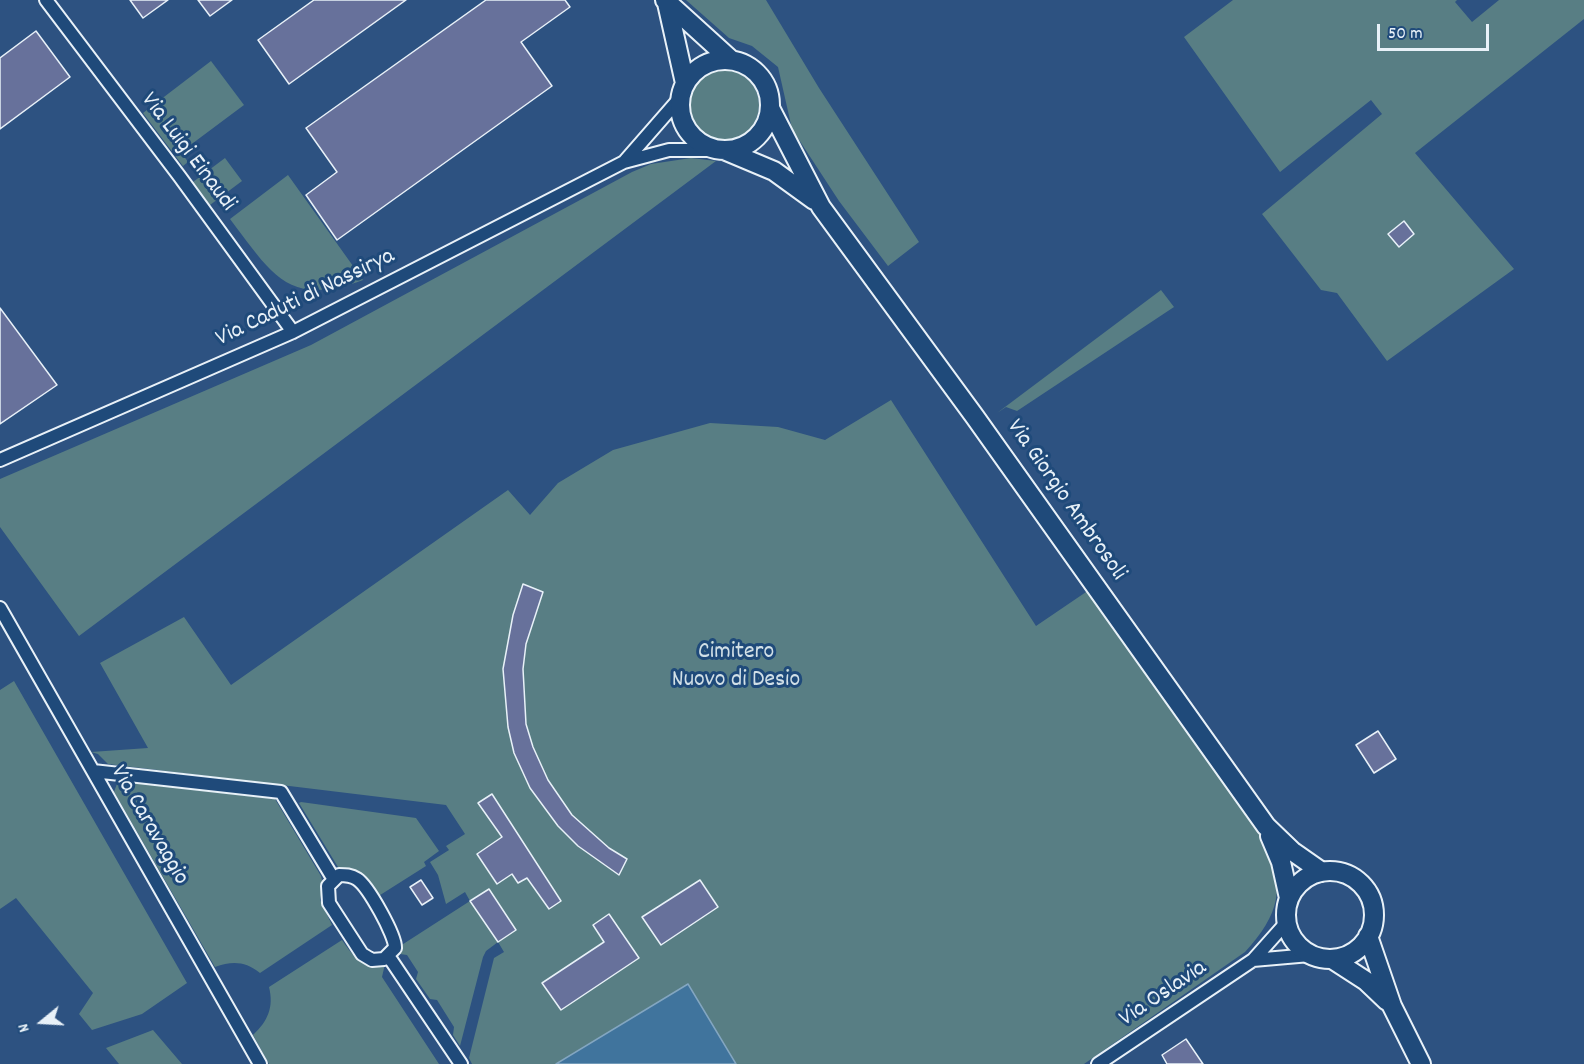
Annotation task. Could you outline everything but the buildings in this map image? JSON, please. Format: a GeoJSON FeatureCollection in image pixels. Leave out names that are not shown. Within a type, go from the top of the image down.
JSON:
{"type":"FeatureCollection","features":[{"type":"Feature","properties":{"kind":"main road"},"geometry":{"type":"LineString","coordinates":[[666,2],[731,60]]}},
{"type":"Feature","properties":{"kind":"main road"},"geometry":{"type":"LineString","coordinates":[[666,2],[682,90],[680,112],[688,131],[703,145],[720,150],[741,147],[756,138],[766,125],[770,108],[769,95],[760,77],[744,64],[731,60],[718,60],[705,64],[693,72],[682,90]]}},
{"type":"Feature","properties":{"kind":"main road","name":"Via Giorgio Ambrosoli"},"geometry":{"type":"LineString","coordinates":[[770,108],[821,207],[975,417],[1266,826],[1292,852],[1322,872]]}},
{"type":"Feature","properties":{"kind":"main road","name":"Via Giorgio Ambrosoli"},"geometry":{"type":"LineString","coordinates":[[720,150],[774,171],[803,190],[821,207]]}},
{"type":"Feature","properties":{"kind":"main road","name":"Via Giorgio Ambrosoli"},"geometry":{"type":"LineString","coordinates":[[1266,826],[1281,862],[1289,898]]}},
{"type":"Feature","properties":{"kind":"main road"},"geometry":{"type":"LineString","coordinates":[[1322,872],[1336,872],[1349,876],[1365,890],[1373,909],[1373,923],[1368,936],[1359,948],[1346,956],[1332,959],[1310,955],[1291,936],[1286,923],[1289,898],[1302,881],[1322,872]]}},
{"type":"Feature","properties":{"kind":"main road"},"geometry":{"type":"LineString","coordinates":[[1368,936],[1392,1006],[1421,1064]]}},
{"type":"Feature","properties":{"kind":"main road"},"geometry":{"type":"LineString","coordinates":[[1332,959],[1366,981],[1392,1006]]}},
{"type":"Feature","properties":{"kind":"street","name":"Via Luigi Einaudi"},"geometry":{"type":"LineString","coordinates":[[46,0],[180,177],[292,332]]}},
{"type":"Feature","properties":{"kind":"street","name":"Via Caduti di Nassirya"},"geometry":{"type":"LineString","coordinates":[[624,162],[682,90]]}},
{"type":"Feature","properties":{"kind":"street","name":"Via Caduti di Nassirya"},"geometry":{"type":"LineString","coordinates":[[0,460],[292,332],[624,162],[669,150],[720,150]]}},
{"type":"Feature","properties":{"kind":"street","name":"Via Caravaggio"},"geometry":{"type":"LineString","coordinates":[[0,608],[260,1064]]}},
{"type":"Feature","properties":{"kind":"street"},"geometry":{"type":"LineString","coordinates":[[93,771],[281,792],[333,878]]}},
{"type":"Feature","properties":{"kind":"street"},"geometry":{"type":"LineString","coordinates":[[348,875],[361,883],[392,933],[395,948],[389,957],[378,961],[362,954],[327,898],[328,886],[333,878],[348,875]]}},
{"type":"Feature","properties":{"kind":"street","name":"Via Oslavia"},"geometry":{"type":"LineString","coordinates":[[1098,1064],[1253,960],[1286,923]]}},
{"type":"Feature","properties":{"kind":"street","name":"Via Oslavia"},"geometry":{"type":"LineString","coordinates":[[1253,960],[1310,955]]}},
{"type":"Feature","properties":{"kind":"street"},"geometry":{"type":"LineString","coordinates":[[389,957],[461,1064]]}},
{"type":"Feature","properties":{"kind":"green space"},"geometry":{"type":"Polygon","coordinates":[[[686,0],[766,0],[819,88],[919,242],[888,266],[839,201],[792,129],[778,67],[752,46],[729,38],[686,0]]]}},
{"type":"Feature","properties":{"kind":"green space"},"geometry":{"type":"Polygon","coordinates":[[[1233,0],[1457,0],[1455,2],[1472,22],[1499,0],[1584,0],[1584,19],[1415,153],[1514,269],[1387,361],[1337,293],[1321,290],[1262,214],[1382,114],[1371,100],[1280,172],[1184,37],[1233,0]]]}},
{"type":"Feature","properties":{"kind":"green space"},"geometry":{"type":"Polygon","coordinates":[[[211,61],[244,105],[181,152],[188,162],[183,166],[143,113],[211,61]]]}},
{"type":"Feature","properties":{"kind":"green space"},"geometry":{"type":"Polygon","coordinates":[[[724,70],[737,73],[749,80],[756,92],[759,105],[756,118],[749,130],[737,137],[724,140],[711,137],[699,130],[692,118],[689,105],[692,92],[699,80],[711,73],[724,70]]]}},
{"type":"Feature","properties":{"kind":"green space"},"geometry":{"type":"Polygon","coordinates":[[[225,158],[242,181],[210,205],[193,182],[225,158]]]}},
{"type":"Feature","properties":{"kind":"green space"},"geometry":{"type":"Polygon","coordinates":[[[691,158],[716,161],[79,636],[0,527],[0,479],[311,345],[632,172],[651,164],[691,158]]]}},
{"type":"Feature","properties":{"kind":"green space"},"geometry":{"type":"Polygon","coordinates":[[[288,175],[363,280],[337,288],[316,290],[299,288],[284,281],[271,270],[230,219],[288,175]]]}},
{"type":"Feature","properties":{"kind":"green space"},"geometry":{"type":"Polygon","coordinates":[[[1161,290],[1174,307],[1017,411],[1006,407],[997,413],[1161,290]]]}},
{"type":"Feature","properties":{"kind":"green space","name":"Cimitero Nuovo di Desio"},"geometry":{"type":"Polygon","coordinates":[[[891,400],[1036,626],[1089,590],[1264,840],[1276,872],[1276,900],[1272,913],[1266,926],[1245,952],[1084,1064],[472,1064],[469,1058],[494,958],[504,952],[498,942],[486,951],[483,957],[460,1046],[453,1035],[454,1027],[437,1000],[430,999],[416,979],[418,972],[407,955],[400,954],[397,948],[470,901],[465,892],[446,904],[438,875],[430,862],[449,850],[446,846],[465,834],[446,805],[108,764],[98,754],[91,752],[148,748],[100,663],[184,617],[231,685],[508,490],[530,515],[558,483],[613,450],[710,423],[778,427],[825,440],[891,400]]]}},
{"type":"Feature","properties":{"kind":"green space"},"geometry":{"type":"Polygon","coordinates":[[[14,681],[187,983],[142,1014],[92,1030],[79,1014],[93,993],[16,898],[0,909],[0,690],[14,681]]]}},
{"type":"Feature","properties":{"kind":"green space"},"geometry":{"type":"Polygon","coordinates":[[[118,781],[275,799],[321,876],[323,885],[320,900],[332,925],[260,973],[249,966],[238,963],[215,967],[114,792],[118,781]]]}},
{"type":"Feature","properties":{"kind":"green space"},"geometry":{"type":"Polygon","coordinates":[[[299,803],[416,818],[439,851],[424,862],[426,866],[377,897],[338,867],[299,803]]]}},
{"type":"Feature","properties":{"kind":"green space"},"geometry":{"type":"Polygon","coordinates":[[[342,940],[359,960],[371,965],[385,964],[382,977],[439,1064],[269,1064],[253,1035],[263,1024],[270,1007],[269,987],[342,940]]]}},
{"type":"Feature","properties":{"kind":"green space"},"geometry":{"type":"Polygon","coordinates":[[[153,1030],[182,1064],[119,1064],[106,1048],[153,1030]]]}},
{"type":"Feature","properties":{"kind":"water"},"geometry":{"type":"Polygon","coordinates":[[[688,984],[736,1064],[556,1064],[688,984]]]}}]}
